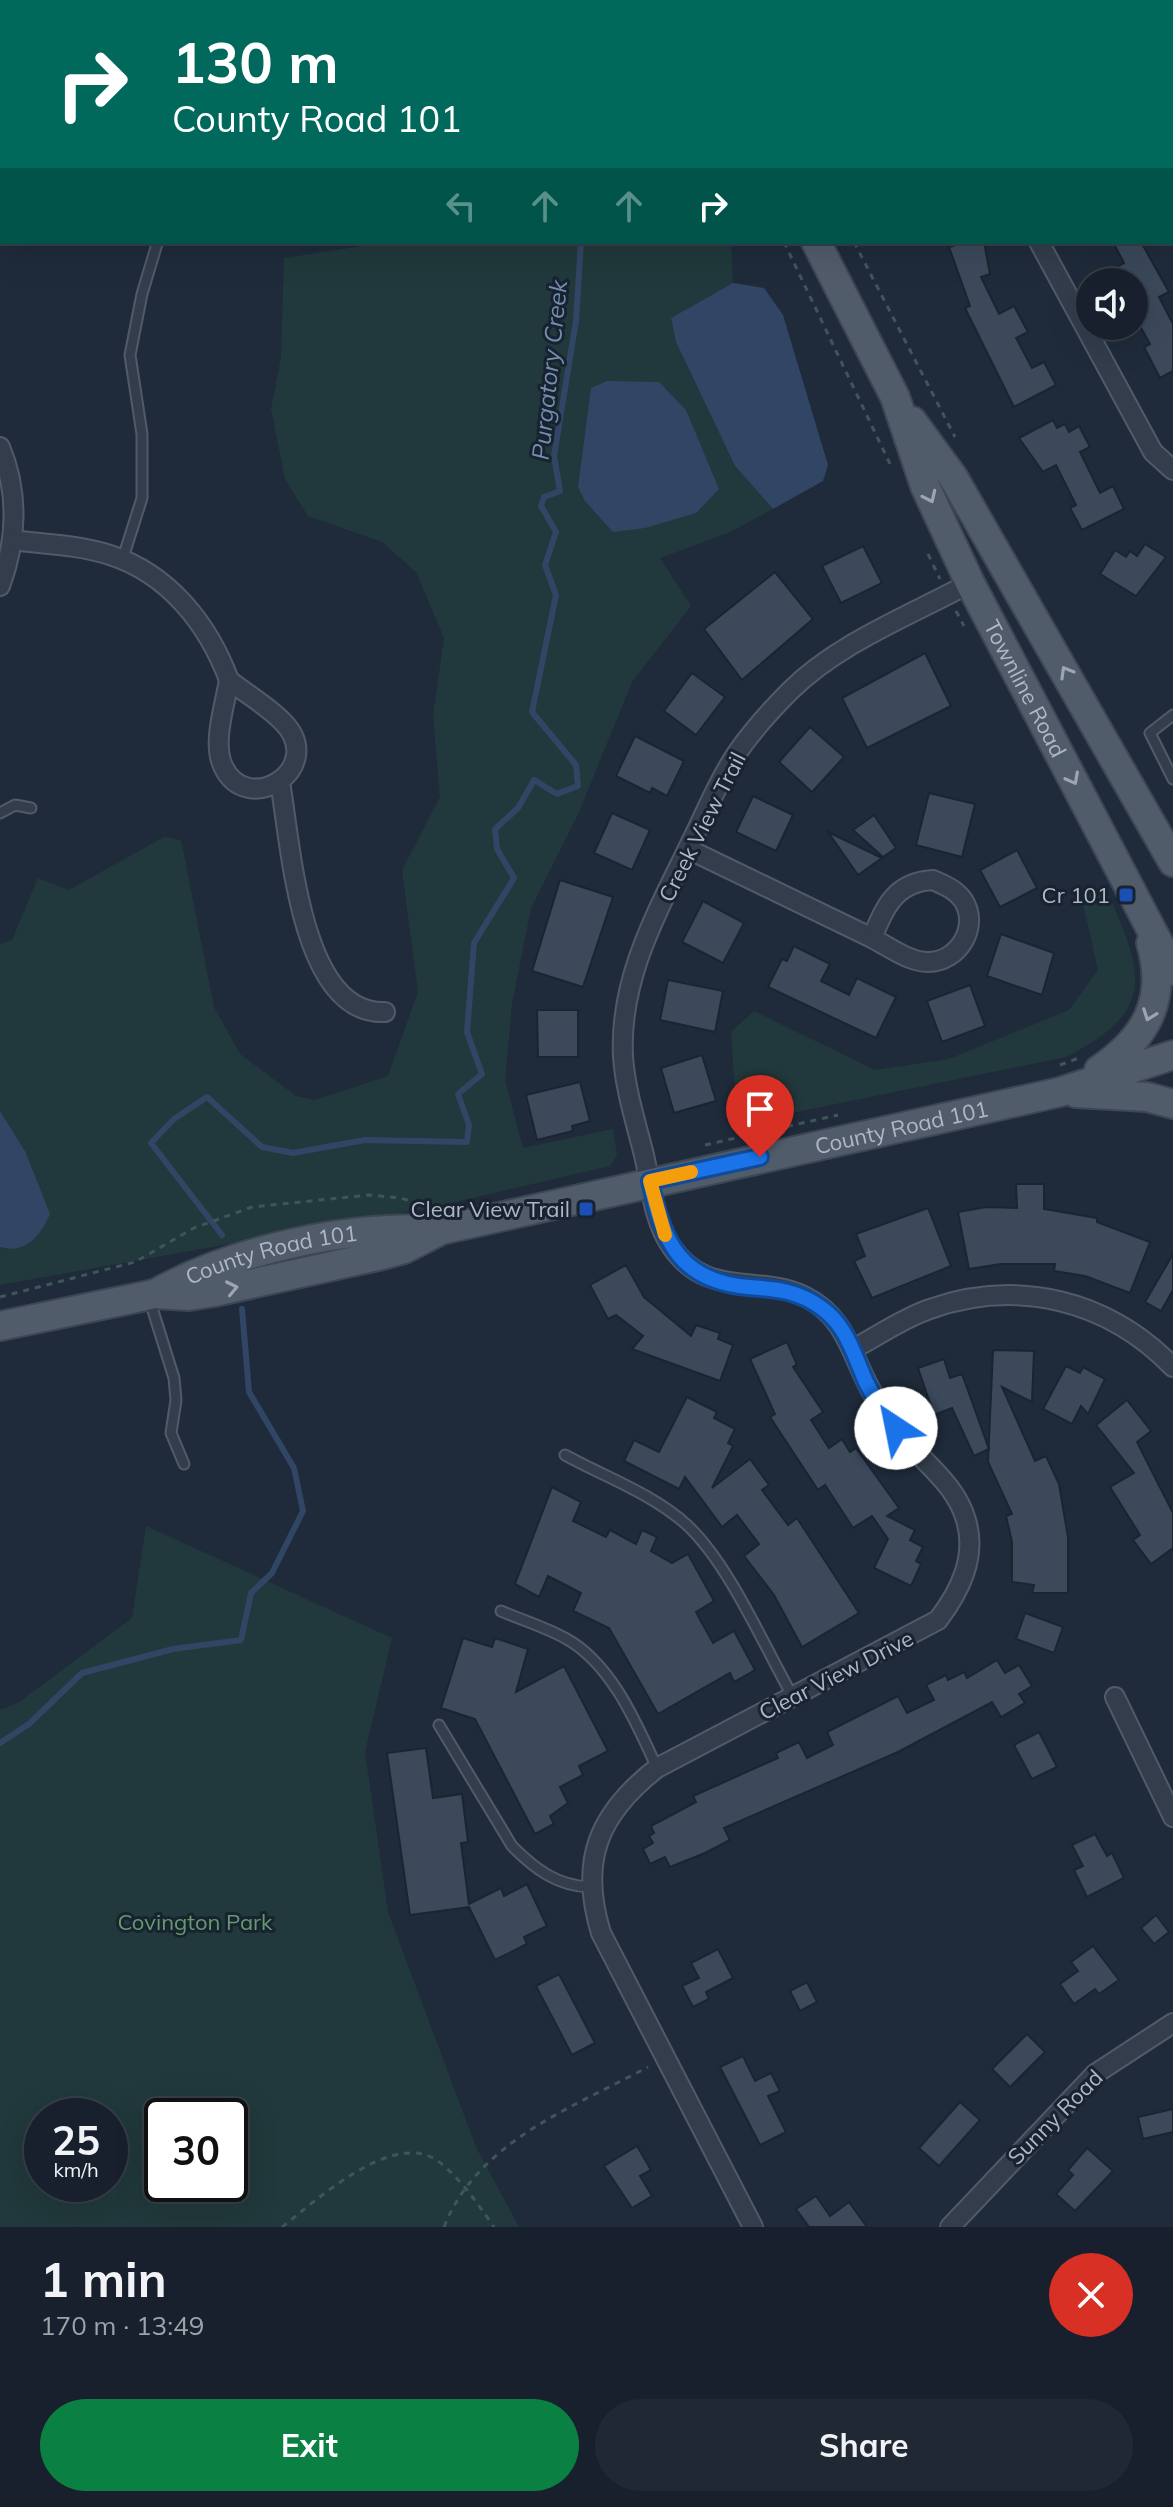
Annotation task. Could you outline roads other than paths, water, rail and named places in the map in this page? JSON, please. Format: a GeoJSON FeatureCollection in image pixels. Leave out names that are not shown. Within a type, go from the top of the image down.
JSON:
{"type":"FeatureCollection","features":[{"type":"Feature","properties":{"kind":"main road","name":"Townline Road"},"geometry":{"type":"LineString","coordinates":[[817,244],[895,397],[925,486],[970,583],[1173,971]]}},
{"type":"Feature","properties":{"kind":"main road","name":"Townline Road"},"geometry":{"type":"LineString","coordinates":[[895,397],[953,477],[1173,862]]}},
{"type":"Feature","properties":{"kind":"main road"},"geometry":{"type":"LineString","coordinates":[[1060,1092],[1125,1052],[1150,1017],[1157,976],[1142,912]]}},
{"type":"Feature","properties":{"kind":"main road","name":"County Road 101"},"geometry":{"type":"LineString","coordinates":[[0,1326],[151,1294],[190,1274],[285,1247],[650,1181],[1060,1092],[1173,1055]]}},
{"type":"Feature","properties":{"kind":"main road"},"geometry":{"type":"LineString","coordinates":[[1060,1092],[1147,1097],[1173,1104]]}},
{"type":"Feature","properties":{"kind":"street"},"geometry":{"type":"LineString","coordinates":[[1040,244],[1153,452],[1173,470]]}},
{"type":"Feature","properties":{"kind":"street"},"geometry":{"type":"LineString","coordinates":[[0,447],[12,495],[12,540],[0,586]]}},
{"type":"Feature","properties":{"kind":"street"},"geometry":{"type":"LineString","coordinates":[[12,540],[73,547],[122,561],[145,571],[176,595],[201,624],[229,680],[283,722],[293,737],[296,753],[292,771],[280,782],[247,788],[231,779],[222,765],[219,747],[229,680]]}},
{"type":"Feature","properties":{"kind":"street","name":"Creek View Trail"},"geometry":{"type":"LineString","coordinates":[[650,1181],[623,1056],[626,1010],[635,964],[735,755],[792,688],[866,639],[970,583]]}},
{"type":"Feature","properties":{"kind":"street"},"geometry":{"type":"LineString","coordinates":[[280,782],[308,935],[319,964],[338,994],[357,1009],[385,1012]]}},
{"type":"Feature","properties":{"kind":"street"},"geometry":{"type":"LineString","coordinates":[[688,849],[909,957],[926,963],[943,960],[958,951],[966,935],[969,918],[964,901],[952,888],[933,880],[914,881],[897,891],[885,906],[872,938]]}},
{"type":"Feature","properties":{"kind":"street","name":"Clear View Drive"},"geometry":{"type":"LineString","coordinates":[[650,1181],[659,1225],[671,1247],[687,1265],[708,1278],[732,1285],[782,1288],[805,1297],[826,1310],[843,1329],[867,1384],[885,1414],[955,1495],[967,1520],[970,1546],[966,1573],[955,1598],[938,1620],[657,1768],[625,1794],[597,1843],[590,1887],[601,1933],[753,2227]]}},
{"type":"Feature","properties":{"kind":"street"},"geometry":{"type":"LineString","coordinates":[[853,1349],[927,1310],[1005,1293],[1045,1297],[1085,1307],[1121,1324],[1154,1347],[1173,1367]]}},
{"type":"Feature","properties":{"kind":"street"},"geometry":{"type":"LineString","coordinates":[[1115,1697],[1173,1817]]}},
{"type":"Feature","properties":{"kind":"street","name":"Sunny Road"},"geometry":{"type":"LineString","coordinates":[[950,2227],[1095,2074],[1173,2023]]}},
{"type":"Feature","properties":{"kind":"lane"},"geometry":{"type":"LineString","coordinates":[[122,561],[142,498],[142,434],[130,355],[142,294],[157,244]]}},
{"type":"Feature","properties":{"kind":"lane"},"geometry":{"type":"LineString","coordinates":[[1173,715],[1150,733],[1173,779]]}},
{"type":"Feature","properties":{"kind":"lane"},"geometry":{"type":"LineString","coordinates":[[0,813],[15,805],[31,808]]}},
{"type":"Feature","properties":{"kind":"lane"},"geometry":{"type":"LineString","coordinates":[[151,1294],[174,1378],[176,1412],[171,1433],[184,1464]]}},
{"type":"Feature","properties":{"kind":"lane"},"geometry":{"type":"LineString","coordinates":[[565,1455],[659,1503],[688,1526],[713,1554],[793,1697]]}},
{"type":"Feature","properties":{"kind":"lane"},"geometry":{"type":"LineString","coordinates":[[501,1611],[565,1638],[586,1653],[603,1671],[630,1714],[657,1768]]}},
{"type":"Feature","properties":{"kind":"lane"},"geometry":{"type":"LineString","coordinates":[[439,1725],[512,1846],[528,1862],[561,1884],[590,1887]]}},
{"type":"Feature","properties":{"kind":"water"},"geometry":{"type":"Polygon","coordinates":[[[733,283],[764,288],[783,315],[828,465],[823,481],[773,509],[735,466],[676,342],[671,318],[733,283]]]}},
{"type":"Feature","properties":{"kind":"water"},"geometry":{"type":"Polygon","coordinates":[[[607,381],[659,382],[686,410],[719,489],[696,513],[645,528],[613,532],[585,501],[578,487],[591,388],[607,381]]]}},
{"type":"Feature","properties":{"kind":"water"},"geometry":{"type":"Polygon","coordinates":[[[0,1111],[25,1151],[50,1214],[37,1236],[24,1246],[9,1249],[0,1247],[0,1111]]]}},
{"type":"Feature","properties":{"kind":"waterway","name":"Purgatory Creek"},"geometry":{"type":"LineString","coordinates":[[222,1235],[151,1143],[174,1119],[207,1097],[262,1147],[293,1153],[365,1140],[467,1142],[469,1125],[458,1094],[482,1074],[467,1032],[474,943],[514,878],[497,849],[495,829],[518,808],[534,780],[557,794],[578,786],[576,765],[532,712],[556,595],[545,565],[556,532],[541,506],[544,497],[560,491],[554,456],[576,321],[581,244]]}},
{"type":"Feature","properties":{"kind":"waterway","name":"Purgatory Creek"},"geometry":{"type":"LineString","coordinates":[[0,1743],[29,1724],[82,1673],[173,1649],[241,1640],[251,1593],[272,1573],[303,1511],[294,1468],[249,1392],[242,1309]]}},
{"type":"Feature","properties":{"kind":"place","name":"Cr 101"},"geometry":{"type":"Point","coordinates":[1126,895]}},
{"type":"Feature","properties":{"kind":"place","name":"Clear View Trail"},"geometry":{"type":"Point","coordinates":[586,1209]}},
{"type":"Feature","properties":{"kind":"park label","name":"Covington Park"},"geometry":{"type":"Point","coordinates":[195,1922]}}]}
